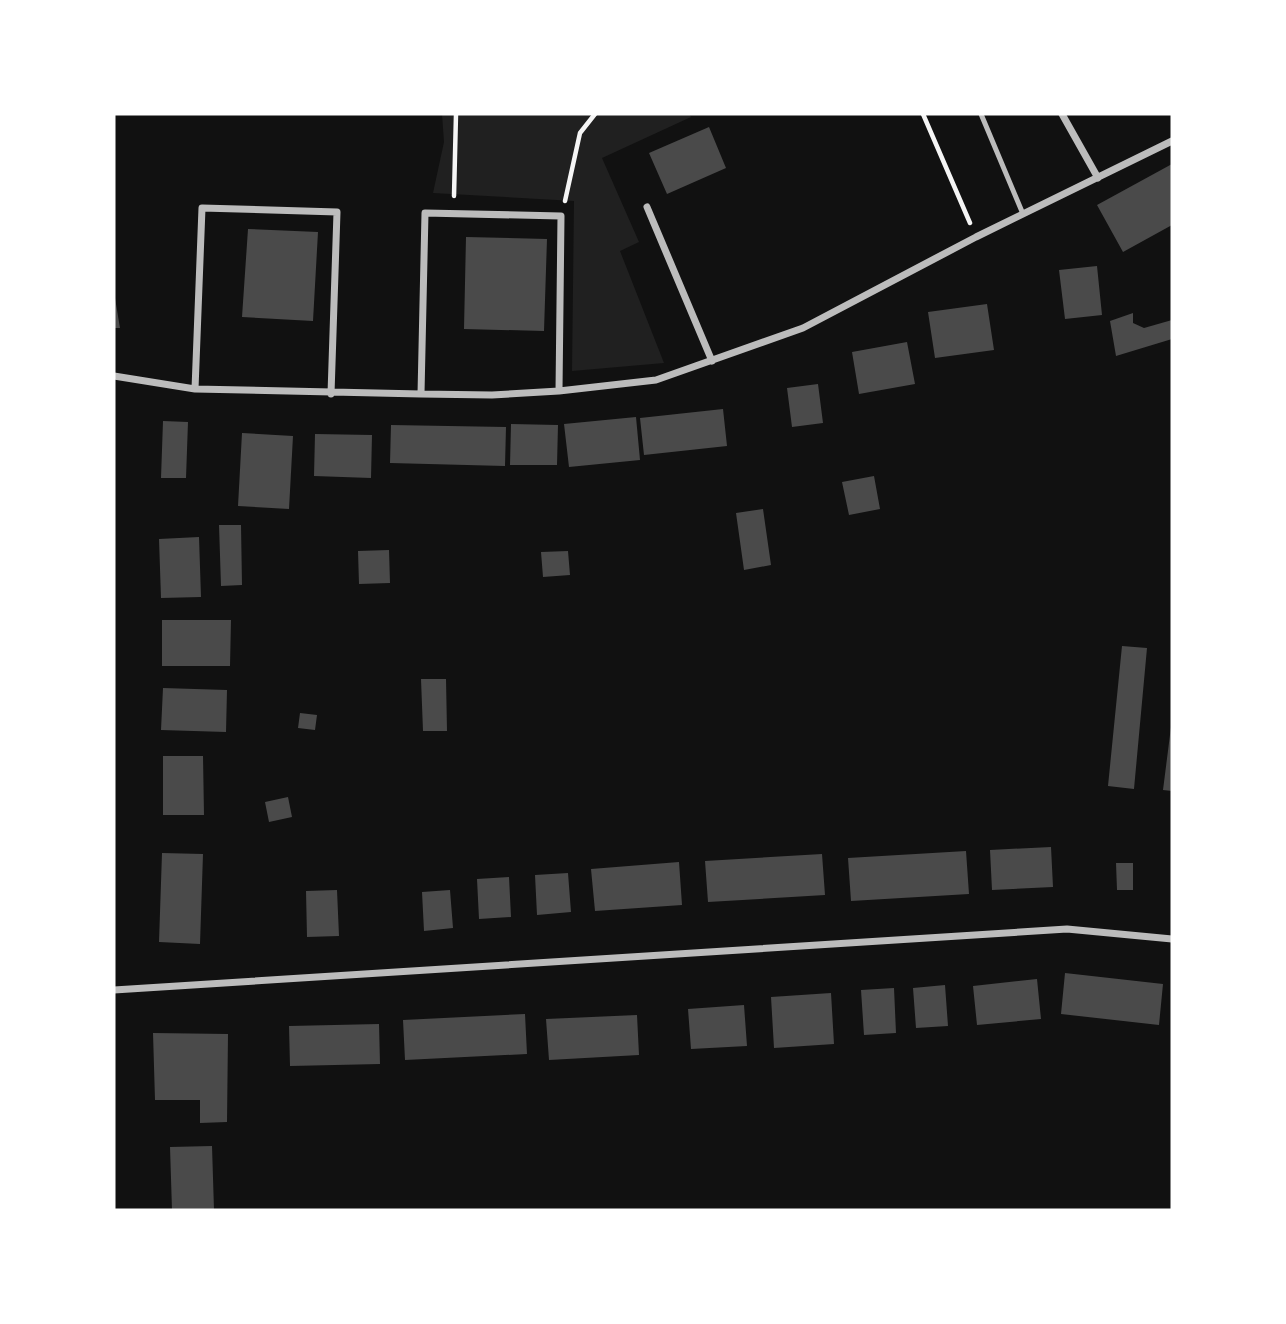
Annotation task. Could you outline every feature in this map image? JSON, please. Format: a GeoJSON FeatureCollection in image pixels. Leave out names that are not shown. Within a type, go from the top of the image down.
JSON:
{"type":"FeatureCollection","features":[{"type":"Feature","properties":{"kind":"street"},"geometry":{"type":"LineString","coordinates":[[1062,114],[1098,178]]}},
{"type":"Feature","properties":{"kind":"street"},"geometry":{"type":"LineString","coordinates":[[114,376],[195,389],[331,394],[492,395],[559,391],[656,380],[803,328],[976,237],[1172,141]]}},
{"type":"Feature","properties":{"kind":"street"},"geometry":{"type":"LineString","coordinates":[[647,207],[712,361]]}},
{"type":"Feature","properties":{"kind":"street"},"geometry":{"type":"LineString","coordinates":[[195,389],[202,208],[337,212],[331,394]]}},
{"type":"Feature","properties":{"kind":"street"},"geometry":{"type":"LineString","coordinates":[[421,394],[425,213],[561,216],[559,391]]}},
{"type":"Feature","properties":{"kind":"street"},"geometry":{"type":"LineString","coordinates":[[114,990],[1067,929],[1172,939]]}},
{"type":"Feature","properties":{"kind":"lane"},"geometry":{"type":"LineString","coordinates":[[981,114],[1023,214]]}},
{"type":"Feature","properties":{"kind":"path"},"geometry":{"type":"LineString","coordinates":[[454,214],[456,114]]}},
{"type":"Feature","properties":{"kind":"path"},"geometry":{"type":"LineString","coordinates":[[561,216],[580,133],[595,114]]}},
{"type":"Feature","properties":{"kind":"path"},"geometry":{"type":"LineString","coordinates":[[923,114],[976,237]]}},
{"type":"Feature","properties":{"kind":"shaded area"},"geometry":{"type":"Polygon","coordinates":[[[442,114],[689,114],[691,117],[602,158],[639,242],[620,251],[664,363],[572,371],[574,201],[433,193],[444,142],[442,114]]]}},
{"type":"Feature","properties":{"kind":"building"},"geometry":{"type":"Polygon","coordinates":[[[709,127],[726,168],[667,194],[649,153],[709,127]]]}},
{"type":"Feature","properties":{"kind":"building"},"geometry":{"type":"Polygon","coordinates":[[[1172,164],[1172,225],[1123,252],[1097,205],[1172,164]]]}},
{"type":"Feature","properties":{"kind":"building"},"geometry":{"type":"Polygon","coordinates":[[[248,229],[318,232],[313,321],[242,317],[248,229]]]}},
{"type":"Feature","properties":{"kind":"building"},"geometry":{"type":"Polygon","coordinates":[[[466,237],[547,239],[544,331],[464,329],[466,237]]]}},
{"type":"Feature","properties":{"kind":"building"},"geometry":{"type":"Polygon","coordinates":[[[1097,266],[1102,315],[1065,319],[1059,270],[1097,266]]]}},
{"type":"Feature","properties":{"kind":"building"},"geometry":{"type":"Polygon","coordinates":[[[115,298],[120,328],[114,328],[115,298]]]}},
{"type":"Feature","properties":{"kind":"building"},"geometry":{"type":"Polygon","coordinates":[[[987,304],[994,350],[935,358],[928,312],[987,304]]]}},
{"type":"Feature","properties":{"kind":"building"},"geometry":{"type":"Polygon","coordinates":[[[1133,313],[1133,323],[1144,328],[1172,320],[1172,339],[1116,356],[1110,321],[1133,313]]]}},
{"type":"Feature","properties":{"kind":"building"},"geometry":{"type":"Polygon","coordinates":[[[907,342],[915,384],[859,394],[852,352],[907,342]]]}},
{"type":"Feature","properties":{"kind":"building"},"geometry":{"type":"Polygon","coordinates":[[[818,384],[823,423],[792,427],[787,388],[818,384]]]}},
{"type":"Feature","properties":{"kind":"building"},"geometry":{"type":"Polygon","coordinates":[[[723,409],[727,446],[644,455],[640,418],[723,409]]]}},
{"type":"Feature","properties":{"kind":"building"},"geometry":{"type":"Polygon","coordinates":[[[636,417],[640,460],[569,467],[564,424],[636,417]]]}},
{"type":"Feature","properties":{"kind":"building"},"geometry":{"type":"Polygon","coordinates":[[[163,421],[188,422],[186,478],[161,478],[163,421]]]}},
{"type":"Feature","properties":{"kind":"building"},"geometry":{"type":"Polygon","coordinates":[[[511,424],[558,425],[557,465],[510,465],[511,424]]]}},
{"type":"Feature","properties":{"kind":"building"},"geometry":{"type":"Polygon","coordinates":[[[391,425],[506,427],[505,466],[390,463],[391,425]]]}},
{"type":"Feature","properties":{"kind":"building"},"geometry":{"type":"Polygon","coordinates":[[[242,433],[293,436],[289,509],[238,506],[242,433]]]}},
{"type":"Feature","properties":{"kind":"building"},"geometry":{"type":"Polygon","coordinates":[[[315,434],[372,435],[371,478],[314,476],[315,434]]]}},
{"type":"Feature","properties":{"kind":"building"},"geometry":{"type":"Polygon","coordinates":[[[874,476],[880,509],[849,515],[842,482],[874,476]]]}},
{"type":"Feature","properties":{"kind":"building"},"geometry":{"type":"Polygon","coordinates":[[[763,509],[771,565],[744,570],[736,513],[763,509]]]}},
{"type":"Feature","properties":{"kind":"building"},"geometry":{"type":"Polygon","coordinates":[[[219,525],[241,525],[242,585],[221,586],[219,525]]]}},
{"type":"Feature","properties":{"kind":"building"},"geometry":{"type":"Polygon","coordinates":[[[199,537],[201,597],[161,598],[159,539],[199,537]]]}},
{"type":"Feature","properties":{"kind":"building"},"geometry":{"type":"Polygon","coordinates":[[[389,550],[390,583],[359,584],[358,551],[389,550]]]}},
{"type":"Feature","properties":{"kind":"building"},"geometry":{"type":"Polygon","coordinates":[[[568,551],[570,575],[543,577],[541,552],[568,551]]]}},
{"type":"Feature","properties":{"kind":"building"},"geometry":{"type":"Polygon","coordinates":[[[162,620],[231,620],[230,666],[162,666],[162,620]]]}},
{"type":"Feature","properties":{"kind":"building"},"geometry":{"type":"Polygon","coordinates":[[[1122,646],[1147,648],[1134,789],[1108,786],[1122,646]]]}},
{"type":"Feature","properties":{"kind":"building"},"geometry":{"type":"Polygon","coordinates":[[[421,679],[446,679],[447,731],[423,731],[421,679]]]}},
{"type":"Feature","properties":{"kind":"building"},"geometry":{"type":"Polygon","coordinates":[[[163,688],[227,690],[226,732],[161,730],[163,688]]]}},
{"type":"Feature","properties":{"kind":"building"},"geometry":{"type":"Polygon","coordinates":[[[300,713],[317,715],[315,730],[298,728],[300,713]]]}},
{"type":"Feature","properties":{"kind":"building"},"geometry":{"type":"Polygon","coordinates":[[[1172,727],[1172,791],[1163,790],[1172,727]]]}},
{"type":"Feature","properties":{"kind":"building"},"geometry":{"type":"Polygon","coordinates":[[[163,756],[203,756],[204,815],[163,815],[163,756]]]}},
{"type":"Feature","properties":{"kind":"building"},"geometry":{"type":"Polygon","coordinates":[[[288,797],[292,817],[269,822],[265,802],[288,797]]]}},
{"type":"Feature","properties":{"kind":"building"},"geometry":{"type":"Polygon","coordinates":[[[1051,847],[1053,887],[992,890],[990,850],[1051,847]]]}},
{"type":"Feature","properties":{"kind":"building"},"geometry":{"type":"Polygon","coordinates":[[[966,851],[969,894],[851,901],[848,858],[966,851]]]}},
{"type":"Feature","properties":{"kind":"building"},"geometry":{"type":"Polygon","coordinates":[[[162,853],[203,854],[200,944],[159,942],[162,853]]]}},
{"type":"Feature","properties":{"kind":"building"},"geometry":{"type":"Polygon","coordinates":[[[822,854],[825,895],[708,902],[705,861],[822,854]]]}},
{"type":"Feature","properties":{"kind":"building"},"geometry":{"type":"Polygon","coordinates":[[[679,862],[682,905],[595,911],[591,869],[679,862]]]}},
{"type":"Feature","properties":{"kind":"building"},"geometry":{"type":"Polygon","coordinates":[[[1116,863],[1133,863],[1133,890],[1117,890],[1116,863]]]}},
{"type":"Feature","properties":{"kind":"building"},"geometry":{"type":"Polygon","coordinates":[[[568,873],[571,912],[537,915],[535,875],[568,873]]]}},
{"type":"Feature","properties":{"kind":"building"},"geometry":{"type":"Polygon","coordinates":[[[509,877],[511,917],[479,919],[477,879],[509,877]]]}},
{"type":"Feature","properties":{"kind":"building"},"geometry":{"type":"Polygon","coordinates":[[[337,890],[339,936],[307,937],[306,891],[337,890]]]}},
{"type":"Feature","properties":{"kind":"building"},"geometry":{"type":"Polygon","coordinates":[[[450,890],[453,928],[424,931],[422,892],[450,890]]]}},
{"type":"Feature","properties":{"kind":"building"},"geometry":{"type":"Polygon","coordinates":[[[1065,973],[1163,984],[1159,1025],[1061,1014],[1065,973]]]}},
{"type":"Feature","properties":{"kind":"building"},"geometry":{"type":"Polygon","coordinates":[[[1037,979],[1041,1019],[977,1025],[973,986],[1037,979]]]}},
{"type":"Feature","properties":{"kind":"building"},"geometry":{"type":"Polygon","coordinates":[[[945,985],[948,1026],[916,1028],[913,988],[945,985]]]}},
{"type":"Feature","properties":{"kind":"building"},"geometry":{"type":"Polygon","coordinates":[[[894,988],[896,1033],[864,1035],[861,990],[894,988]]]}},
{"type":"Feature","properties":{"kind":"building"},"geometry":{"type":"Polygon","coordinates":[[[831,993],[834,1044],[774,1048],[771,997],[831,993]]]}},
{"type":"Feature","properties":{"kind":"building"},"geometry":{"type":"Polygon","coordinates":[[[744,1005],[747,1046],[691,1049],[688,1009],[744,1005]]]}},
{"type":"Feature","properties":{"kind":"building"},"geometry":{"type":"Polygon","coordinates":[[[525,1014],[527,1054],[405,1060],[403,1020],[525,1014]]]}},
{"type":"Feature","properties":{"kind":"building"},"geometry":{"type":"Polygon","coordinates":[[[637,1015],[639,1055],[549,1060],[546,1019],[637,1015]]]}},
{"type":"Feature","properties":{"kind":"building"},"geometry":{"type":"Polygon","coordinates":[[[379,1024],[380,1064],[290,1066],[289,1026],[379,1024]]]}},
{"type":"Feature","properties":{"kind":"building"},"geometry":{"type":"Polygon","coordinates":[[[153,1033],[228,1034],[227,1122],[200,1123],[200,1100],[155,1100],[153,1033]]]}},
{"type":"Feature","properties":{"kind":"building"},"geometry":{"type":"Polygon","coordinates":[[[212,1146],[214,1210],[172,1210],[170,1147],[212,1146]]]}}]}
